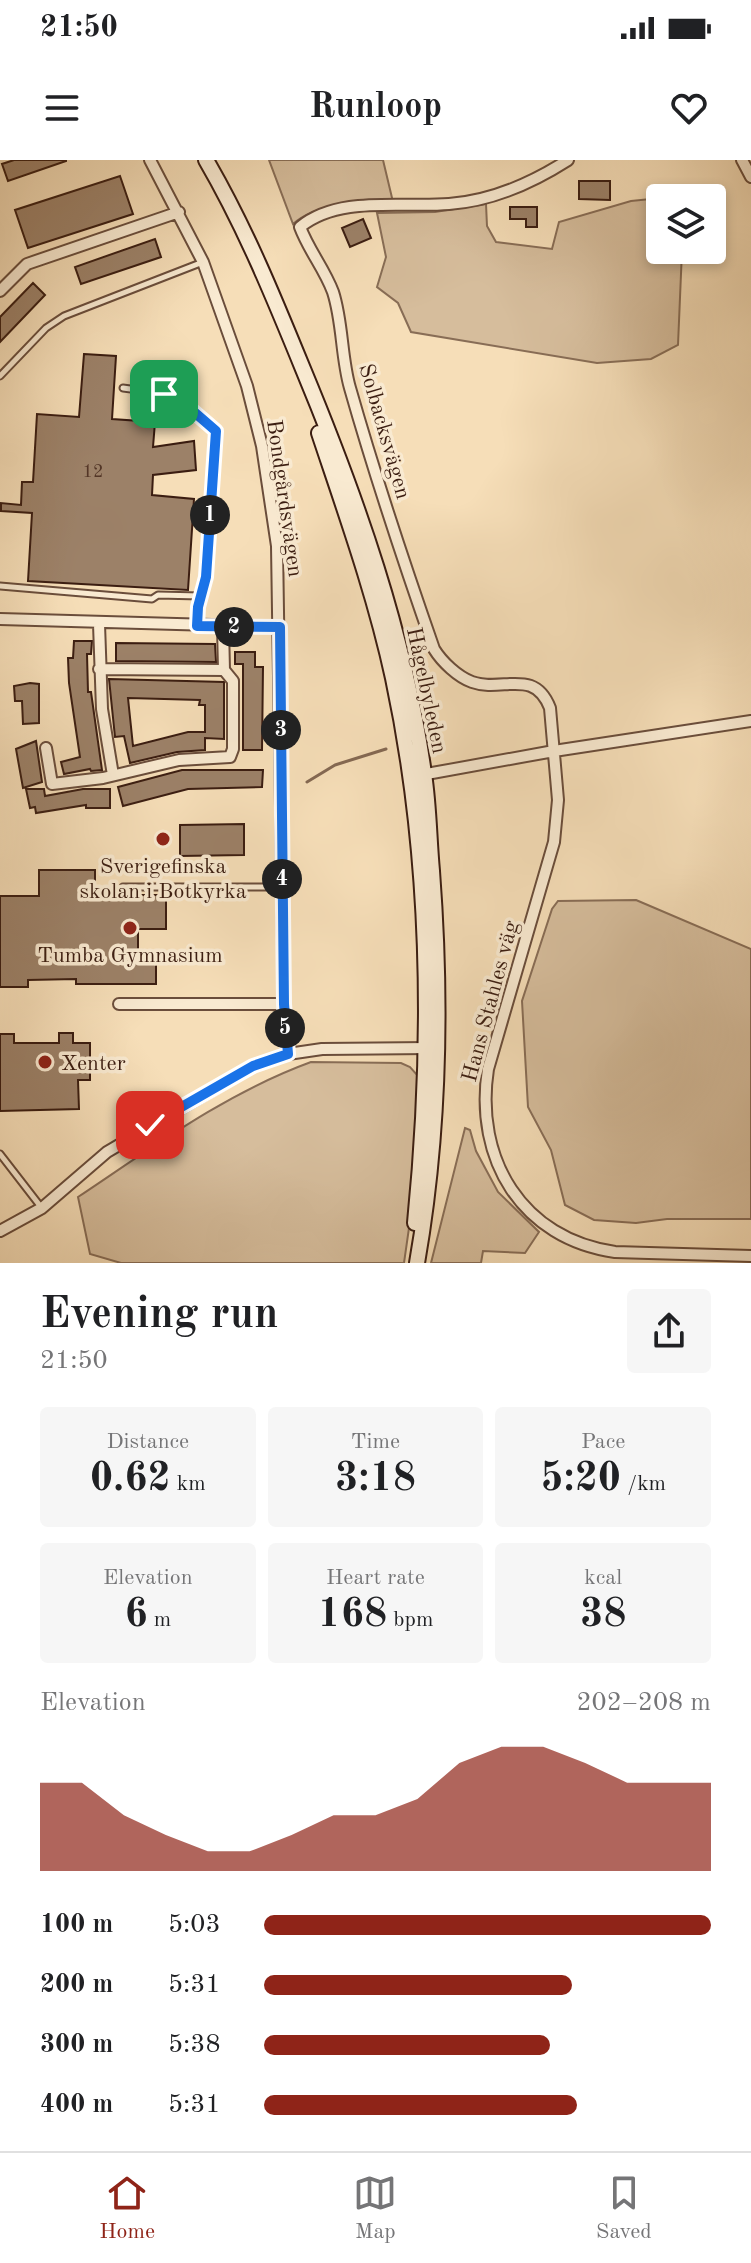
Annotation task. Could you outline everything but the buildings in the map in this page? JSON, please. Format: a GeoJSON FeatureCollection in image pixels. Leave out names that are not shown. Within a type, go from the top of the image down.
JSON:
{"type":"FeatureCollection","features":[{"type":"Feature","properties":{"kind":"main road","name":"Hågelbyleden"},"geometry":{"type":"LineString","coordinates":[[195,160],[261,289],[317,425],[372,594],[418,776]]}},
{"type":"Feature","properties":{"kind":"main road","name":"Hågelbyleden"},"geometry":{"type":"LineString","coordinates":[[206,160],[269,285],[325,421],[374,558],[405,677],[435,919],[433,1048],[436,1130],[417,1263]]}},
{"type":"Feature","properties":{"kind":"main road","name":"Hågelbyleden"},"geometry":{"type":"LineString","coordinates":[[410,1263],[433,1048]]}},
{"type":"Feature","properties":{"kind":"street","name":"Bondgårdsvägen"},"geometry":{"type":"LineString","coordinates":[[150,160],[203,262],[247,386],[262,446],[277,546],[284,1004],[288,1054]]}},
{"type":"Feature","properties":{"kind":"street","name":"Solbacksvägen"},"geometry":{"type":"LineString","coordinates":[[554,751],[550,708],[545,695],[534,686],[473,682],[441,660],[434,649],[392,530],[349,385],[334,294],[300,227],[312,218],[357,206],[451,204],[503,194],[542,177],[568,160]]}},
{"type":"Feature","properties":{"kind":"street"},"geometry":{"type":"LineString","coordinates":[[742,160],[751,177]]}},
{"type":"Feature","properties":{"kind":"street"},"geometry":{"type":"LineString","coordinates":[[0,291],[27,264],[179,212]]}},
{"type":"Feature","properties":{"kind":"street"},"geometry":{"type":"LineString","coordinates":[[0,619],[280,627]]}},
{"type":"Feature","properties":{"kind":"street"},"geometry":{"type":"LineString","coordinates":[[99,624],[99,669],[113,775]]}},
{"type":"Feature","properties":{"kind":"street"},"geometry":{"type":"LineString","coordinates":[[46,748],[52,784],[113,775],[179,760],[230,757],[233,749],[233,681],[224,670],[223,627]]}},
{"type":"Feature","properties":{"kind":"street"},"geometry":{"type":"LineString","coordinates":[[99,669],[224,670]]}},
{"type":"Feature","properties":{"kind":"street"},"geometry":{"type":"LineString","coordinates":[[418,776],[554,751],[751,721]]}},
{"type":"Feature","properties":{"kind":"street","name":"Hans Stahles väg"},"geometry":{"type":"LineString","coordinates":[[554,751],[558,800],[554,842],[488,1069],[486,1127],[501,1173],[527,1209],[546,1227],[615,1256],[751,1256]]}},
{"type":"Feature","properties":{"kind":"street"},"geometry":{"type":"LineString","coordinates":[[119,1004],[284,1004]]}},
{"type":"Feature","properties":{"kind":"street"},"geometry":{"type":"LineString","coordinates":[[0,1231],[42,1208],[107,1152],[253,1066],[288,1054],[322,1049],[433,1048]]}},
{"type":"Feature","properties":{"kind":"lane"},"geometry":{"type":"LineString","coordinates":[[0,376],[46,328],[64,316],[83,306],[203,262]]}},
{"type":"Feature","properties":{"kind":"lane"},"geometry":{"type":"LineString","coordinates":[[123,388],[170,396],[186,405],[216,431],[206,577],[200,596],[197,626]]}},
{"type":"Feature","properties":{"kind":"lane"},"geometry":{"type":"LineString","coordinates":[[0,586],[152,599],[158,595],[200,596]]}},
{"type":"Feature","properties":{"kind":"lane"},"geometry":{"type":"LineString","coordinates":[[123,887],[282,887]]}},
{"type":"Feature","properties":{"kind":"lane"},"geometry":{"type":"LineString","coordinates":[[0,1154],[42,1208]]}},
{"type":"Feature","properties":{"kind":"shaded area"},"geometry":{"type":"Polygon","coordinates":[[[269,160],[383,160],[393,202],[327,207],[293,224],[269,160]]]}},
{"type":"Feature","properties":{"kind":"shaded area"},"geometry":{"type":"Polygon","coordinates":[[[646,199],[646,264],[681,264],[678,345],[651,359],[597,363],[411,332],[398,303],[377,287],[386,257],[377,213],[435,212],[486,204],[487,226],[496,242],[552,249],[559,222],[646,199]]]}},
{"type":"Feature","properties":{"kind":"shaded area"},"geometry":{"type":"Polygon","coordinates":[[[636,900],[751,949],[751,1219],[667,1219],[636,1223],[594,1220],[565,1205],[551,1150],[528,1107],[522,1001],[552,909],[558,901],[636,900]]]}},
{"type":"Feature","properties":{"kind":"shaded area"},"geometry":{"type":"Polygon","coordinates":[[[311,1062],[401,1063],[419,1077],[413,1200],[404,1263],[121,1263],[90,1254],[78,1197],[220,1105],[311,1062]]]}},
{"type":"Feature","properties":{"kind":"shaded area"},"geometry":{"type":"Polygon","coordinates":[[[465,1128],[470,1130],[476,1151],[498,1192],[539,1232],[525,1253],[483,1251],[481,1263],[431,1263],[465,1128]]]}},
{"type":"Feature","properties":{"kind":"waterway"},"geometry":{"type":"LineString","coordinates":[[307,782],[335,765],[386,749]]}},
{"type":"Feature","properties":{"kind":"place","name":"Sverigefinska skolan i Botkyrka"},"geometry":{"type":"Point","coordinates":[163,839]}},
{"type":"Feature","properties":{"kind":"place","name":"Tumba Gymnasium"},"geometry":{"type":"Point","coordinates":[130,928]}},
{"type":"Feature","properties":{"kind":"place","name":"Xenter"},"geometry":{"type":"Point","coordinates":[45,1062]}},
{"type":"Feature","properties":{"kind":"route"},"geometry":{"type":"LineString","coordinates":[[150,1125],[253,1066],[288,1054],[284,1004],[280,627],[197,626],[201,589],[206,577],[216,431],[186,405],[164,394]]}}]}
